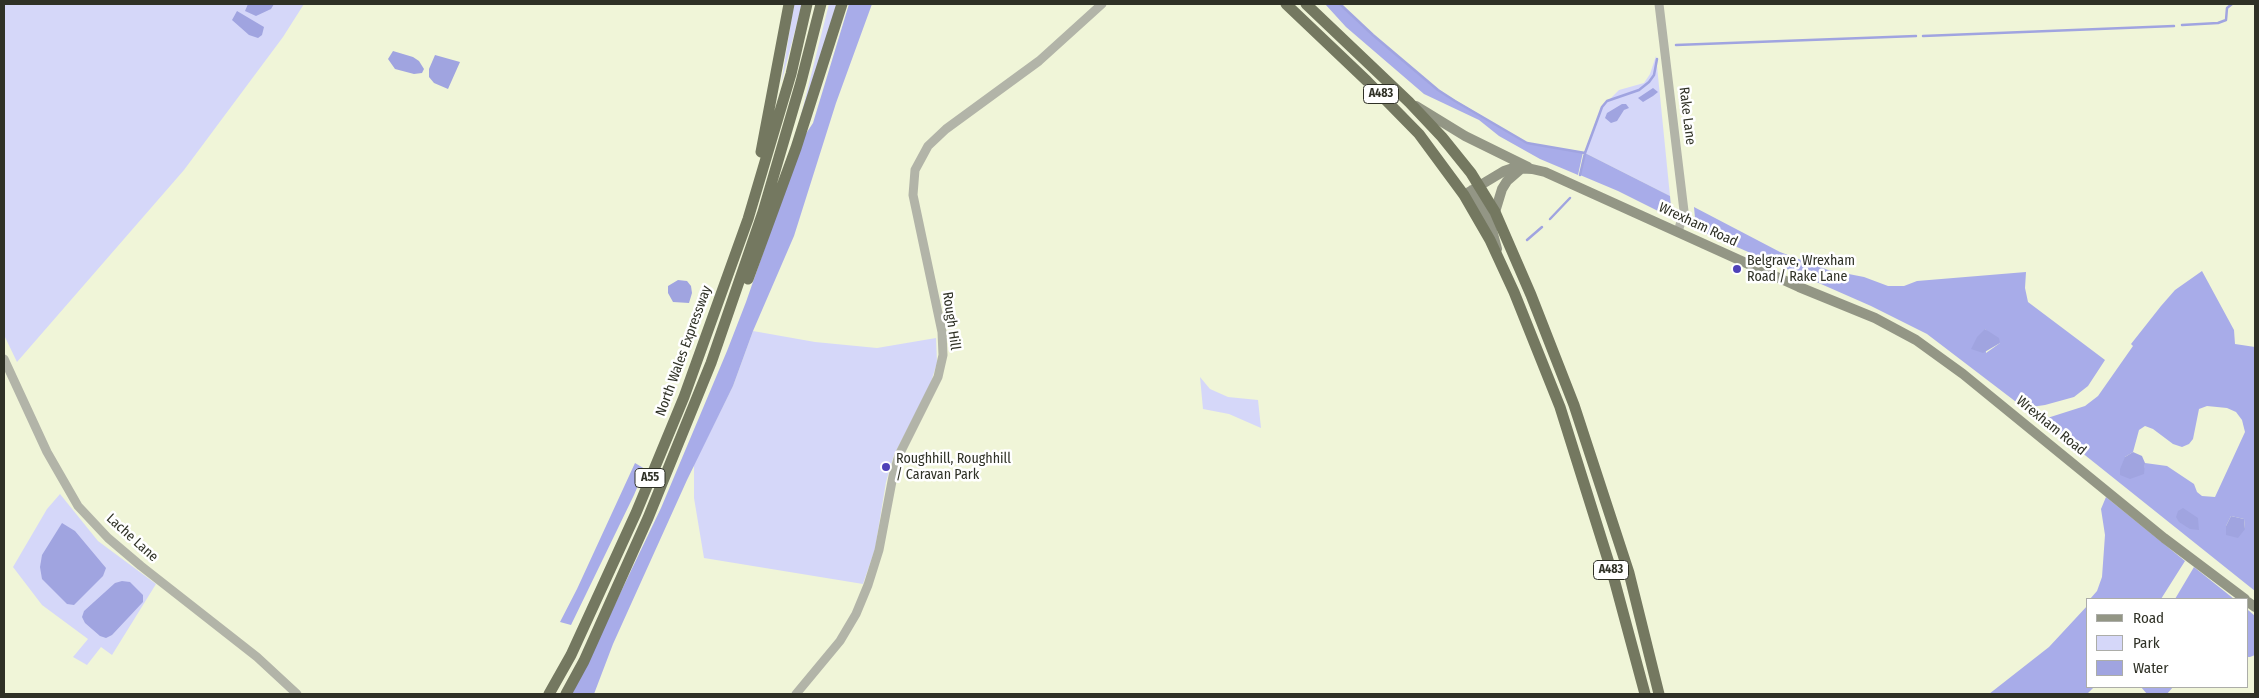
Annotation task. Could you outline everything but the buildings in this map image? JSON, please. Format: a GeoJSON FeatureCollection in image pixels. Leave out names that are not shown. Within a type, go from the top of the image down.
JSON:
{"type":"FeatureCollection","features":[{"type":"Feature","properties":{"kind":"highway"},"geometry":{"type":"LineString","coordinates":[[735,256],[762,146],[789,4]]}},
{"type":"Feature","properties":{"kind":"highway","name":"North Wales Expressway"},"geometry":{"type":"LineString","coordinates":[[550,694],[571,655],[636,513],[684,398],[748,219],[790,74],[807,4]]}},
{"type":"Feature","properties":{"kind":"highway","name":"North Wales Expressway"},"geometry":{"type":"LineString","coordinates":[[566,694],[584,662],[644,527],[711,363],[764,212],[802,82],[820,4]]}},
{"type":"Feature","properties":{"kind":"highway"},"geometry":{"type":"LineString","coordinates":[[711,363],[754,264],[796,148],[842,4]]}},
{"type":"Feature","properties":{"kind":"highway","name":"A483"},"geometry":{"type":"LineString","coordinates":[[1286,4],[1395,108],[1472,191],[1495,212],[1534,303],[1577,413],[1629,573],[1659,694]]}},
{"type":"Feature","properties":{"kind":"highway","name":"A483"},"geometry":{"type":"LineString","coordinates":[[1306,4],[1442,137],[1472,191],[1560,407],[1614,579],[1645,694]]}},
{"type":"Feature","properties":{"kind":"main road","name":"Wrexham Road"},"geometry":{"type":"LineString","coordinates":[[1408,102],[1465,136],[1527,168],[1558,177],[1799,288],[1875,318],[1916,340],[1963,374],[2164,538],[2244,598]]}},
{"type":"Feature","properties":{"kind":"main road"},"geometry":{"type":"LineString","coordinates":[[1472,191],[1504,171],[1527,168]]}},
{"type":"Feature","properties":{"kind":"main road"},"geometry":{"type":"LineString","coordinates":[[1495,212],[1502,189],[1507,181],[1527,168]]}},
{"type":"Feature","properties":{"kind":"street","name":"Rough Hill"},"geometry":{"type":"LineString","coordinates":[[796,694],[840,641],[859,607],[879,550],[893,476],[900,455],[938,377],[943,354],[942,332],[913,195],[915,170],[928,146],[946,130],[1039,60],[1102,4]]}},
{"type":"Feature","properties":{"kind":"street","name":"Rake Lane"},"geometry":{"type":"LineString","coordinates":[[1659,4],[1684,211],[1678,232]]}},
{"type":"Feature","properties":{"kind":"street","name":"Lache Lane"},"geometry":{"type":"LineString","coordinates":[[4,359],[47,452],[78,506],[108,538],[257,657],[297,694]]}},
{"type":"Feature","properties":{"kind":"green space"},"geometry":{"type":"Polygon","coordinates":[[[4,4],[304,4],[283,37],[184,170],[17,362],[4,335],[4,4]]]}},
{"type":"Feature","properties":{"kind":"green space"},"geometry":{"type":"Polygon","coordinates":[[[794,4],[802,4],[781,84],[794,4]]]}},
{"type":"Feature","properties":{"kind":"green space"},"geometry":{"type":"Polygon","coordinates":[[[829,4],[838,4],[800,119],[829,4]]]}},
{"type":"Feature","properties":{"kind":"green space"},"geometry":{"type":"Polygon","coordinates":[[[1656,56],[1670,196],[1585,153],[1602,107],[1619,90],[1644,83],[1650,74],[1656,56]]]}},
{"type":"Feature","properties":{"kind":"green space"},"geometry":{"type":"Polygon","coordinates":[[[753,331],[815,342],[877,348],[936,338],[937,363],[930,385],[894,455],[886,482],[875,549],[863,584],[704,558],[694,498],[694,464],[733,386],[753,331]]]}},
{"type":"Feature","properties":{"kind":"green space"},"geometry":{"type":"Polygon","coordinates":[[[1200,377],[1210,389],[1228,397],[1258,400],[1261,428],[1229,414],[1203,409],[1200,377]]]}},
{"type":"Feature","properties":{"kind":"green space"},"geometry":{"type":"Polygon","coordinates":[[[60,494],[98,541],[156,584],[112,655],[101,647],[87,665],[73,657],[88,639],[42,605],[13,567],[47,509],[60,494]]]}},
{"type":"Feature","properties":{"kind":"shaded area"},"geometry":{"type":"Polygon","coordinates":[[[849,4],[872,4],[836,103],[794,236],[753,331],[733,386],[687,480],[613,644],[594,694],[572,694],[661,508],[727,351],[803,138],[813,123],[849,4]]]}},
{"type":"Feature","properties":{"kind":"shaded area"},"geometry":{"type":"Polygon","coordinates":[[[1325,4],[1340,4],[1373,35],[1438,90],[1527,143],[1583,152],[1578,175],[1540,159],[1499,136],[1479,120],[1424,94],[1346,27],[1325,4]]]}},
{"type":"Feature","properties":{"kind":"shaded area"},"geometry":{"type":"Polygon","coordinates":[[[1585,153],[1670,196],[1672,218],[1618,191],[1580,175],[1585,153]]]}},
{"type":"Feature","properties":{"kind":"shaded area"},"geometry":{"type":"Polygon","coordinates":[[[1694,207],[1780,252],[1828,270],[1864,277],[1888,286],[1904,286],[1917,281],[2026,272],[2025,288],[2028,302],[2105,360],[2088,386],[2074,397],[2045,405],[2024,408],[1927,334],[1871,306],[1696,229],[1694,207]],[[1985,329],[1986,353],[2000,343],[1985,329]]]}},
{"type":"Feature","properties":{"kind":"shaded area"},"geometry":{"type":"Polygon","coordinates":[[[2202,271],[2234,330],[2235,344],[2255,347],[2255,591],[2041,420],[2085,406],[2098,396],[2133,346],[2131,344],[2175,290],[2202,271]],[[2207,406],[2199,409],[2193,439],[2189,444],[2182,447],[2173,444],[2153,429],[2145,426],[2139,430],[2133,452],[2125,457],[2143,474],[2145,463],[2167,466],[2194,484],[2197,492],[2202,496],[2215,497],[2245,432],[2242,420],[2236,412],[2227,408],[2207,406]],[[2231,516],[2226,526],[2245,529],[2244,519],[2231,516]]]}},
{"type":"Feature","properties":{"kind":"shaded area"},"geometry":{"type":"Polygon","coordinates":[[[635,463],[645,469],[634,495],[571,625],[560,622],[577,589],[635,463]]]}},
{"type":"Feature","properties":{"kind":"shaded area"},"geometry":{"type":"Polygon","coordinates":[[[2106,497],[2185,561],[2162,598],[2091,598],[2097,591],[2102,577],[2105,535],[2101,509],[2106,497]]]}},
{"type":"Feature","properties":{"kind":"shaded area"},"geometry":{"type":"Polygon","coordinates":[[[2194,567],[2233,598],[2176,598],[2194,567]]]}},
{"type":"Feature","properties":{"kind":"shaded area"},"geometry":{"type":"Polygon","coordinates":[[[2086,607],[2086,688],[2093,688],[2087,694],[1989,694],[2049,647],[2086,607]]]}},
{"type":"Feature","properties":{"kind":"shaded area"},"geometry":{"type":"Polygon","coordinates":[[[2249,611],[2255,616],[2255,655],[2250,657],[2249,611]]]}},
{"type":"Feature","properties":{"kind":"shaded area"},"geometry":{"type":"Polygon","coordinates":[[[2142,688],[2172,688],[2167,694],[2147,694],[2142,688]]]}},
{"type":"Feature","properties":{"kind":"water"},"geometry":{"type":"Polygon","coordinates":[[[248,4],[274,4],[271,9],[256,16],[245,11],[248,4]]]}},
{"type":"Feature","properties":{"kind":"water"},"geometry":{"type":"Polygon","coordinates":[[[237,11],[264,27],[262,35],[258,38],[249,35],[232,20],[237,11]]]}},
{"type":"Feature","properties":{"kind":"water"},"geometry":{"type":"Polygon","coordinates":[[[393,51],[413,57],[419,61],[424,69],[422,73],[414,74],[395,69],[388,59],[393,51]]]}},
{"type":"Feature","properties":{"kind":"water"},"geometry":{"type":"Polygon","coordinates":[[[435,55],[460,62],[448,89],[434,83],[429,77],[429,69],[435,55]]]}},
{"type":"Feature","properties":{"kind":"water"},"geometry":{"type":"Polygon","coordinates":[[[1653,88],[1658,92],[1653,96],[1643,102],[1638,98],[1653,88]]]}},
{"type":"Feature","properties":{"kind":"water"},"geometry":{"type":"Polygon","coordinates":[[[1622,104],[1626,104],[1629,108],[1624,110],[1617,121],[1611,123],[1605,118],[1607,113],[1622,104]]]}},
{"type":"Feature","properties":{"kind":"water"},"geometry":{"type":"Polygon","coordinates":[[[678,280],[687,281],[691,286],[692,293],[689,303],[673,302],[668,293],[668,286],[678,280]]]}},
{"type":"Feature","properties":{"kind":"water"},"geometry":{"type":"Polygon","coordinates":[[[1985,329],[1999,338],[2000,343],[1983,353],[1971,349],[1977,337],[1985,329]]]}},
{"type":"Feature","properties":{"kind":"water"},"geometry":{"type":"Polygon","coordinates":[[[2133,452],[2142,456],[2145,463],[2144,474],[2130,479],[2120,475],[2120,469],[2125,457],[2133,452]]]}},
{"type":"Feature","properties":{"kind":"water"},"geometry":{"type":"Polygon","coordinates":[[[2183,508],[2198,518],[2199,530],[2190,529],[2179,522],[2176,517],[2178,511],[2183,508]]]}},
{"type":"Feature","properties":{"kind":"water"},"geometry":{"type":"Polygon","coordinates":[[[2231,516],[2244,519],[2245,529],[2238,538],[2226,535],[2226,526],[2231,516]]]}},
{"type":"Feature","properties":{"kind":"water"},"geometry":{"type":"Polygon","coordinates":[[[62,523],[75,531],[106,568],[103,576],[74,605],[67,604],[42,579],[40,567],[42,555],[62,523]]]}},
{"type":"Feature","properties":{"kind":"water"},"geometry":{"type":"Polygon","coordinates":[[[122,581],[130,582],[143,595],[143,602],[112,635],[106,638],[100,636],[85,623],[82,617],[84,611],[115,583],[122,581]]]}},
{"type":"Feature","properties":{"kind":"waterway"},"geometry":{"type":"LineString","coordinates":[[1340,4],[1373,35],[1438,90],[1455,101],[1527,143],[1585,153]]}},
{"type":"Feature","properties":{"kind":"waterway"},"geometry":{"type":"LineString","coordinates":[[2182,25],[2218,23],[2226,20],[2227,8],[2232,4]]}},
{"type":"Feature","properties":{"kind":"waterway"},"geometry":{"type":"LineString","coordinates":[[1923,36],[2174,26]]}},
{"type":"Feature","properties":{"kind":"waterway"},"geometry":{"type":"LineString","coordinates":[[1676,45],[1916,36]]}},
{"type":"Feature","properties":{"kind":"waterway"},"geometry":{"type":"LineString","coordinates":[[1580,175],[1585,153],[1602,107],[1607,101],[1639,90],[1649,82],[1654,75],[1657,59]]}},
{"type":"Feature","properties":{"kind":"waterway"},"geometry":{"type":"LineString","coordinates":[[1550,219],[1570,198]]}},
{"type":"Feature","properties":{"kind":"waterway"},"geometry":{"type":"LineString","coordinates":[[1527,240],[1542,227]]}},
{"type":"Feature","properties":{"kind":"place","name":"Belgrave, Wrexham Road / Rake Lane"},"geometry":{"type":"Point","coordinates":[1737,269]}},
{"type":"Feature","properties":{"kind":"place","name":"Roughhill, Roughhill / Caravan Park"},"geometry":{"type":"Point","coordinates":[886,467]}}]}
